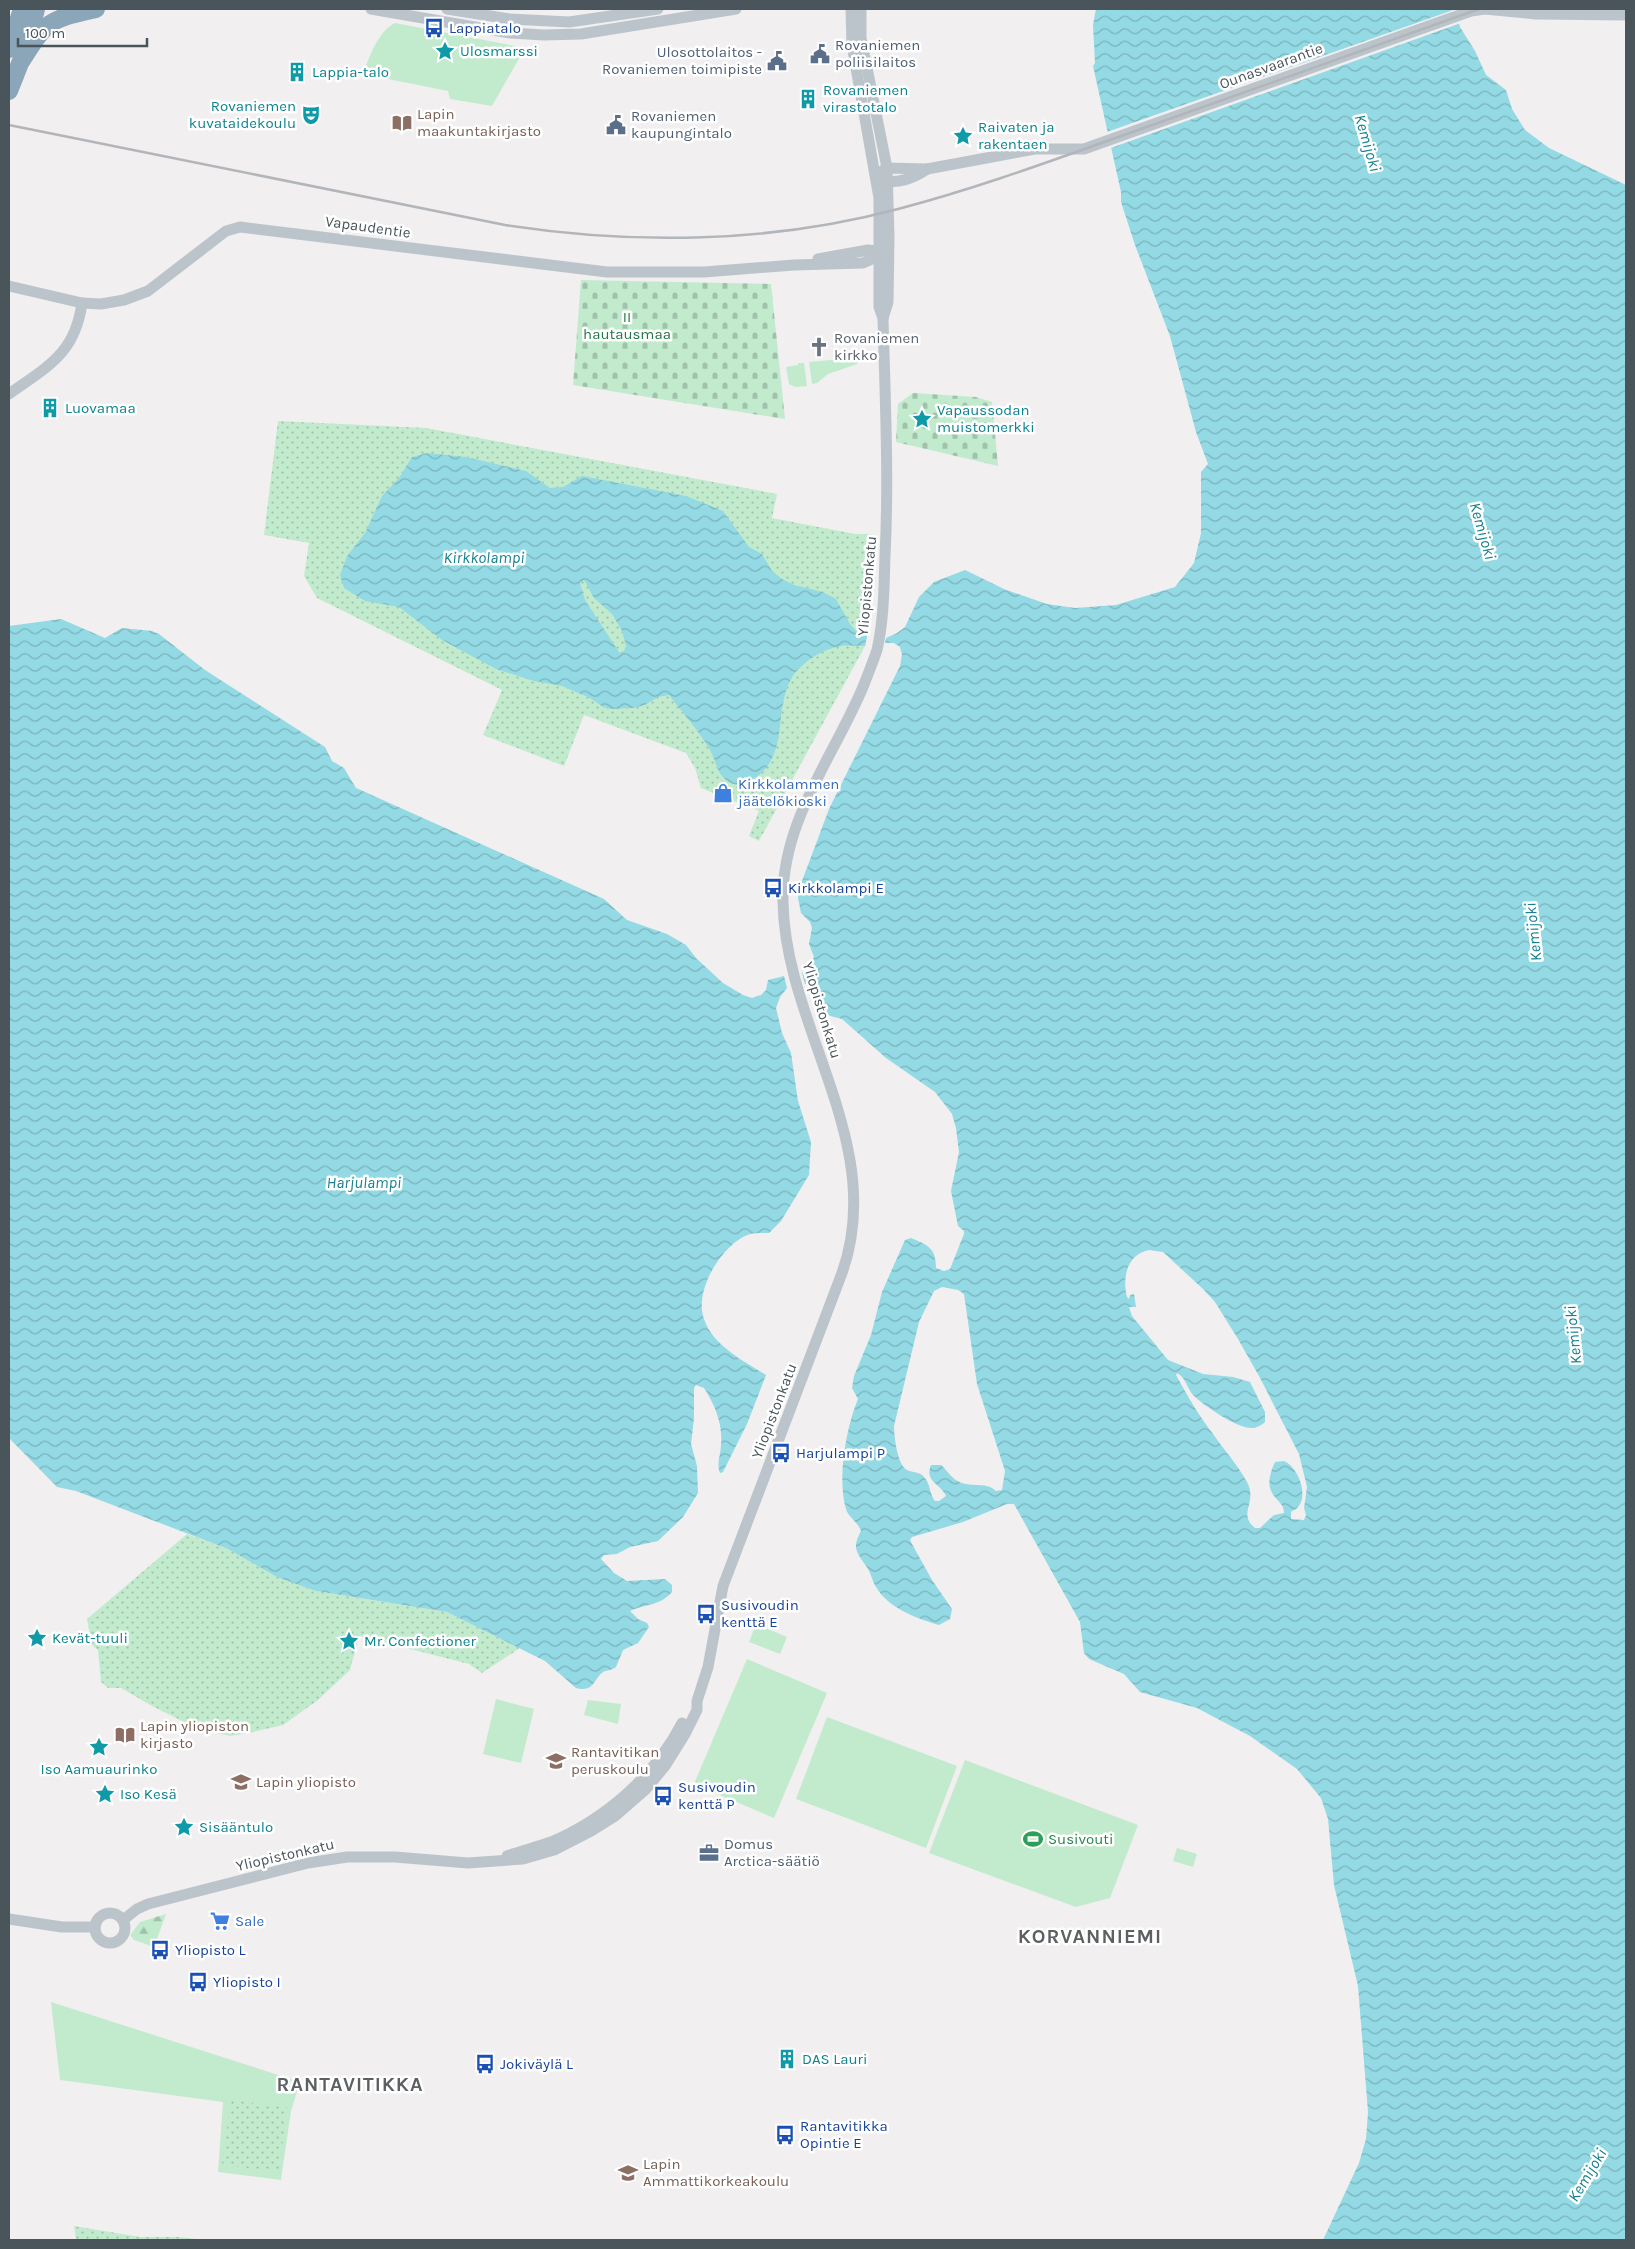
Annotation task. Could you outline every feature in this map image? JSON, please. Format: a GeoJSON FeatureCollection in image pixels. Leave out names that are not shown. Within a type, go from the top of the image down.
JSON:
{"type":"FeatureCollection","features":[{"type":"Feature","properties":{"kind":"highway"},"geometry":{"type":"LineString","coordinates":[[9,91],[22,9]]}},
{"type":"Feature","properties":{"kind":"highway"},"geometry":{"type":"LineString","coordinates":[[15,55],[36,9]]}},
{"type":"Feature","properties":{"kind":"highway"},"geometry":{"type":"LineString","coordinates":[[15,55],[45,26],[62,17],[96,9]]}},
{"type":"Feature","properties":{"kind":"street"},"geometry":{"type":"LineString","coordinates":[[371,9],[510,33],[569,35],[736,9]]}},
{"type":"Feature","properties":{"kind":"street"},"geometry":{"type":"LineString","coordinates":[[447,9],[510,20],[569,22],[657,9],[666,20]]}},
{"type":"Feature","properties":{"kind":"street"},"geometry":{"type":"LineString","coordinates":[[666,20],[671,9]]}},
{"type":"Feature","properties":{"kind":"street","name":"Yliopistonkatu"},"geometry":{"type":"LineString","coordinates":[[123,1920],[137,1909],[148,1904],[327,1859],[369,1856],[452,1862],[492,1861],[523,1859],[554,1850],[615,1816],[646,1789],[665,1766],[697,1710],[697,1701],[708,1667],[723,1586],[842,1273],[852,1236],[855,1207],[848,1146],[790,956],[783,914],[786,856],[796,824],[850,716],[877,650],[882,608],[887,522],[883,318],[888,302],[881,253],[879,198],[852,45],[851,9]]}},
{"type":"Feature","properties":{"kind":"street","name":"Yliopistonkatu"},"geometry":{"type":"LineString","coordinates":[[861,9],[861,38],[887,168],[888,182],[881,253]]}},
{"type":"Feature","properties":{"kind":"street","name":"Ounasvaarantie"},"geometry":{"type":"LineString","coordinates":[[887,168],[927,169],[1036,149],[1084,149],[1471,11],[1485,9],[1536,14],[1626,15]]}},
{"type":"Feature","properties":{"kind":"street"},"geometry":{"type":"LineString","coordinates":[[887,168],[876,176],[888,182]]}},
{"type":"Feature","properties":{"kind":"street","name":"Ounasvaarantie"},"geometry":{"type":"LineString","coordinates":[[888,182],[916,176],[927,169]]}},
{"type":"Feature","properties":{"kind":"street","name":"Vapaudentie"},"geometry":{"type":"LineString","coordinates":[[9,286],[82,303],[110,303],[136,297],[148,291],[226,231],[240,227],[607,272],[730,271],[794,265],[863,263],[881,253]]}},
{"type":"Feature","properties":{"kind":"street"},"geometry":{"type":"LineString","coordinates":[[9,394],[55,360],[76,332],[82,303]]}},
{"type":"Feature","properties":{"kind":"street"},"geometry":{"type":"LineString","coordinates":[[107,1913],[116,1914],[123,1920],[124,1933],[115,1942],[105,1942],[101,1940],[95,1927],[99,1918],[107,1913]]}},
{"type":"Feature","properties":{"kind":"street"},"geometry":{"type":"LineString","coordinates":[[9,1919],[62,1927],[95,1927]]}},
{"type":"Feature","properties":{"kind":"green space"},"geometry":{"type":"Polygon","coordinates":[[[395,23],[525,48],[492,106],[450,99],[448,91],[363,74],[379,38],[395,23]]]}},
{"type":"Feature","properties":{"kind":"green space","name":"II hautausmaa"},"geometry":{"type":"Polygon","coordinates":[[[581,280],[771,284],[785,419],[573,385],[581,280]]]}},
{"type":"Feature","properties":{"kind":"green space"},"geometry":{"type":"Polygon","coordinates":[[[856,353],[857,364],[828,374],[817,383],[812,384],[809,362],[853,358],[856,353]]]}},
{"type":"Feature","properties":{"kind":"green space"},"geometry":{"type":"Polygon","coordinates":[[[798,363],[804,363],[807,386],[795,387],[789,384],[786,367],[798,365],[798,363]]]}},
{"type":"Feature","properties":{"kind":"green space"},"geometry":{"type":"Polygon","coordinates":[[[913,393],[976,397],[992,402],[998,466],[896,442],[898,404],[913,393]]]}},
{"type":"Feature","properties":{"kind":"green space","name":"Kirkkolampi"},"geometry":{"type":"Polygon","coordinates":[[[278,421],[426,428],[777,494],[772,518],[855,534],[869,534],[868,630],[865,646],[759,841],[749,836],[759,811],[701,788],[695,768],[686,753],[584,715],[564,766],[483,735],[502,690],[317,598],[304,576],[309,543],[264,535],[278,421]]]}},
{"type":"Feature","properties":{"kind":"green space"},"geometry":{"type":"Polygon","coordinates":[[[187,1534],[228,1549],[316,1591],[447,1612],[520,1648],[482,1673],[469,1664],[359,1636],[350,1670],[318,1700],[283,1725],[231,1736],[200,1730],[121,1688],[108,1688],[101,1682],[98,1650],[92,1645],[87,1619],[187,1534]]]}},
{"type":"Feature","properties":{"kind":"green space"},"geometry":{"type":"Polygon","coordinates":[[[756,1624],[787,1637],[780,1654],[749,1642],[756,1624]]]}},
{"type":"Feature","properties":{"kind":"green space"},"geometry":{"type":"Polygon","coordinates":[[[747,1659],[827,1693],[774,1818],[694,1784],[747,1659]]]}},
{"type":"Feature","properties":{"kind":"green space"},"geometry":{"type":"Polygon","coordinates":[[[496,1699],[534,1709],[521,1763],[483,1754],[496,1699]]]}},
{"type":"Feature","properties":{"kind":"green space"},"geometry":{"type":"Polygon","coordinates":[[[588,1700],[621,1704],[618,1724],[584,1715],[588,1700]]]}},
{"type":"Feature","properties":{"kind":"green space"},"geometry":{"type":"Polygon","coordinates":[[[827,1717],[957,1766],[926,1848],[796,1799],[827,1717]]]}},
{"type":"Feature","properties":{"kind":"green space","name":"Susivouti"},"geometry":{"type":"Polygon","coordinates":[[[965,1760],[1138,1825],[1110,1898],[1076,1907],[929,1853],[965,1760]]]}},
{"type":"Feature","properties":{"kind":"green space"},"geometry":{"type":"Polygon","coordinates":[[[1177,1848],[1197,1854],[1193,1867],[1173,1861],[1177,1848]]]}},
{"type":"Feature","properties":{"kind":"green space"},"geometry":{"type":"Polygon","coordinates":[[[166,1914],[154,1947],[134,1940],[130,1935],[140,1922],[166,1914]]]}},
{"type":"Feature","properties":{"kind":"green space"},"geometry":{"type":"Polygon","coordinates":[[[51,2002],[300,2082],[291,2111],[281,2180],[218,2172],[223,2102],[60,2080],[51,2002]]]}},
{"type":"Feature","properties":{"kind":"green space"},"geometry":{"type":"Polygon","coordinates":[[[231,2100],[287,2107],[279,2172],[222,2165],[231,2100]]]}},
{"type":"Feature","properties":{"kind":"green space"},"geometry":{"type":"Polygon","coordinates":[[[74,2226],[140,2237],[178,2237],[206,2240],[76,2240],[74,2226]]]}},
{"type":"Feature","properties":{"kind":"water","name":"Kemijoki"},"geometry":{"type":"Polygon","coordinates":[[[1096,9],[1455,9],[1460,27],[1475,51],[1486,75],[1506,90],[1512,109],[1525,130],[1549,148],[1626,185],[1626,2240],[1323,2240],[1359,2163],[1366,2139],[1368,2112],[1358,1986],[1334,1885],[1328,1819],[1321,1798],[1297,1769],[1250,1736],[1197,1708],[1140,1692],[1124,1674],[1089,1659],[1084,1653],[1080,1622],[1014,1504],[1007,1504],[963,1522],[912,1537],[910,1540],[932,1580],[952,1609],[950,1619],[939,1625],[904,1612],[881,1594],[856,1549],[861,1531],[849,1515],[843,1497],[844,1454],[850,1424],[858,1399],[852,1388],[854,1376],[871,1335],[882,1292],[905,1240],[911,1238],[930,1248],[936,1261],[936,1268],[944,1271],[950,1269],[964,1234],[964,1231],[958,1226],[951,1191],[959,1152],[952,1114],[935,1092],[886,1058],[842,1019],[827,1015],[812,984],[805,984],[802,973],[814,957],[809,944],[812,928],[810,922],[801,913],[798,898],[799,889],[829,809],[900,666],[902,655],[900,647],[894,643],[885,643],[886,638],[905,627],[919,597],[934,582],[965,570],[1004,589],[1047,604],[1075,608],[1116,605],[1175,587],[1194,563],[1201,533],[1201,472],[1208,464],[1196,432],[1170,336],[1135,245],[1121,202],[1121,192],[1093,66],[1095,63],[1093,25],[1096,9]],[[1149,1250],[1136,1256],[1131,1262],[1126,1275],[1127,1297],[1129,1299],[1130,1295],[1134,1294],[1136,1307],[1129,1307],[1132,1316],[1168,1360],[1203,1374],[1233,1377],[1250,1382],[1265,1412],[1265,1422],[1260,1426],[1248,1428],[1240,1425],[1213,1411],[1198,1400],[1182,1378],[1177,1373],[1176,1375],[1203,1420],[1247,1482],[1250,1489],[1247,1512],[1250,1523],[1255,1528],[1260,1528],[1274,1515],[1284,1513],[1281,1503],[1271,1490],[1269,1483],[1275,1462],[1284,1461],[1294,1469],[1302,1489],[1301,1502],[1291,1512],[1291,1519],[1304,1520],[1306,1515],[1304,1508],[1307,1487],[1299,1454],[1238,1339],[1215,1302],[1203,1289],[1163,1252],[1149,1250]],[[942,1287],[934,1291],[919,1322],[894,1426],[897,1450],[901,1462],[907,1470],[924,1477],[935,1501],[939,1501],[946,1496],[931,1479],[929,1471],[931,1465],[941,1465],[959,1482],[989,1487],[996,1491],[1002,1490],[1005,1471],[977,1384],[964,1294],[958,1290],[942,1287]]]}},
{"type":"Feature","properties":{"kind":"water","name":"Kirkkolampi"},"geometry":{"type":"Polygon","coordinates":[[[427,453],[466,457],[526,471],[550,488],[563,487],[582,476],[686,496],[723,511],[749,547],[762,554],[772,571],[782,579],[794,585],[823,592],[836,599],[850,624],[858,633],[867,636],[865,646],[835,647],[813,657],[800,667],[791,679],[785,693],[779,736],[770,762],[761,773],[747,783],[733,784],[720,773],[706,743],[669,695],[658,697],[645,705],[633,708],[611,709],[603,707],[590,698],[562,686],[534,681],[496,669],[442,640],[399,607],[365,601],[344,588],[340,575],[347,556],[365,533],[382,496],[399,478],[412,457],[427,453]],[[584,580],[580,583],[585,600],[619,652],[623,653],[626,646],[622,631],[612,614],[594,598],[584,580]]]}},
{"type":"Feature","properties":{"kind":"water","name":"Harjulampi"},"geometry":{"type":"Polygon","coordinates":[[[61,619],[105,638],[122,628],[152,631],[159,634],[205,670],[325,747],[332,761],[344,768],[356,788],[604,899],[627,920],[667,934],[686,945],[696,958],[723,983],[743,995],[752,998],[761,995],[766,990],[768,980],[784,976],[787,988],[780,997],[776,1008],[782,1033],[791,1053],[798,1101],[811,1142],[809,1175],[781,1221],[769,1233],[746,1235],[725,1252],[711,1273],[702,1297],[704,1319],[714,1337],[730,1352],[766,1375],[747,1424],[723,1472],[720,1473],[721,1430],[717,1415],[712,1401],[704,1388],[696,1385],[694,1388],[694,1418],[691,1444],[697,1466],[698,1493],[683,1517],[658,1541],[630,1547],[617,1554],[604,1555],[601,1559],[614,1573],[627,1581],[665,1579],[672,1585],[672,1592],[662,1600],[630,1611],[638,1619],[647,1623],[649,1627],[638,1643],[623,1650],[616,1667],[605,1671],[594,1684],[587,1688],[576,1688],[545,1661],[447,1612],[316,1591],[277,1577],[228,1549],[76,1491],[57,1487],[9,1438],[9,626],[61,619]]]}},
{"type":"Feature","properties":{"kind":"pier"},"geometry":{"type":"Polygon","coordinates":[[[1456,9],[1461,23],[1108,149],[1104,133],[1456,9]]]}},
{"type":"Feature","properties":{"kind":"railway"},"geometry":{"type":"LineString","coordinates":[[9,125],[505,225],[603,236],[653,238],[752,234],[801,229],[850,220],[898,209],[964,190],[1479,9]]}},
{"type":"Feature","properties":{"kind":"place","name":"Lappiatalo"},"geometry":{"type":"Point","coordinates":[434,28]}},
{"type":"Feature","properties":{"kind":"place","name":"Ulosmarssi"},"geometry":{"type":"Point","coordinates":[445,51]}},
{"type":"Feature","properties":{"kind":"place","name":"Rovaniemen poliisilaitos"},"geometry":{"type":"Point","coordinates":[820,54]}},
{"type":"Feature","properties":{"kind":"place","name":"Ulosottolaitos - Rovaniemen toimipiste"},"geometry":{"type":"Point","coordinates":[777,61]}},
{"type":"Feature","properties":{"kind":"place","name":"Lappia-talo"},"geometry":{"type":"Point","coordinates":[297,72]}},
{"type":"Feature","properties":{"kind":"place","name":"Rovaniemen virastotalo"},"geometry":{"type":"Point","coordinates":[808,99]}},
{"type":"Feature","properties":{"kind":"place","name":"Rovaniemen kuvataidekoulu"},"geometry":{"type":"Point","coordinates":[311,115]}},
{"type":"Feature","properties":{"kind":"place","name":"Lapin maakuntakirjasto"},"geometry":{"type":"Point","coordinates":[402,123]}},
{"type":"Feature","properties":{"kind":"place","name":"Rovaniemen kaupungintalo"},"geometry":{"type":"Point","coordinates":[616,125]}},
{"type":"Feature","properties":{"kind":"place","name":"Raivaten ja rakentaen"},"geometry":{"type":"Point","coordinates":[963,136]}},
{"type":"Feature","properties":{"kind":"place","name":"Rovaniemen kirkko"},"geometry":{"type":"Point","coordinates":[819,347]}},
{"type":"Feature","properties":{"kind":"place","name":"Luovamaa"},"geometry":{"type":"Point","coordinates":[50,408]}},
{"type":"Feature","properties":{"kind":"place","name":"Vapaussodan muistomerkki"},"geometry":{"type":"Point","coordinates":[922,419]}},
{"type":"Feature","properties":{"kind":"place","name":"Kirkkolammen jäätelökioski"},"geometry":{"type":"Point","coordinates":[723,793]}},
{"type":"Feature","properties":{"kind":"place","name":"Kirkkolampi E"},"geometry":{"type":"Point","coordinates":[773,888]}},
{"type":"Feature","properties":{"kind":"place","name":"Harjulampi P"},"geometry":{"type":"Point","coordinates":[781,1453]}},
{"type":"Feature","properties":{"kind":"place","name":"Susivoudin kenttä E"},"geometry":{"type":"Point","coordinates":[706,1614]}},
{"type":"Feature","properties":{"kind":"place","name":"Kevät-tuuli"},"geometry":{"type":"Point","coordinates":[37,1638]}},
{"type":"Feature","properties":{"kind":"place","name":"Mr. Confectioner"},"geometry":{"type":"Point","coordinates":[349,1641]}},
{"type":"Feature","properties":{"kind":"place","name":"Lapin yliopiston kirjasto"},"geometry":{"type":"Point","coordinates":[125,1735]}},
{"type":"Feature","properties":{"kind":"place","name":"Iso Aamuaurinko"},"geometry":{"type":"Point","coordinates":[99,1747]}},
{"type":"Feature","properties":{"kind":"place","name":"Rantavitikan peruskoulu"},"geometry":{"type":"Point","coordinates":[556,1761]}},
{"type":"Feature","properties":{"kind":"place","name":"Lapin yliopisto"},"geometry":{"type":"Point","coordinates":[241,1782]}},
{"type":"Feature","properties":{"kind":"place","name":"Iso Kesä"},"geometry":{"type":"Point","coordinates":[105,1794]}},
{"type":"Feature","properties":{"kind":"place","name":"Susivoudin kenttä P"},"geometry":{"type":"Point","coordinates":[663,1796]}},
{"type":"Feature","properties":{"kind":"place","name":"Sisääntulo"},"geometry":{"type":"Point","coordinates":[184,1827]}},
{"type":"Feature","properties":{"kind":"place","name":"Susivouti"},"geometry":{"type":"Point","coordinates":[1033,1839]}},
{"type":"Feature","properties":{"kind":"place","name":"Domus Arctica-säätiö"},"geometry":{"type":"Point","coordinates":[709,1853]}},
{"type":"Feature","properties":{"kind":"place","name":"Sale"},"geometry":{"type":"Point","coordinates":[220,1921]}},
{"type":"Feature","properties":{"kind":"place","name":"Yliopisto L"},"geometry":{"type":"Point","coordinates":[160,1950]}},
{"type":"Feature","properties":{"kind":"place","name":"Yliopisto I"},"geometry":{"type":"Point","coordinates":[198,1982]}},
{"type":"Feature","properties":{"kind":"place","name":"DAS Lauri"},"geometry":{"type":"Point","coordinates":[787,2059]}},
{"type":"Feature","properties":{"kind":"place","name":"Jokiväylä L"},"geometry":{"type":"Point","coordinates":[485,2064]}},
{"type":"Feature","properties":{"kind":"place","name":"Rantavitikka Opintie E"},"geometry":{"type":"Point","coordinates":[785,2135]}},
{"type":"Feature","properties":{"kind":"place","name":"Lapin Ammattikorkeakoulu"},"geometry":{"type":"Point","coordinates":[628,2173]}},
{"type":"Feature","properties":{"kind":"district","name":"KORVANNIEMI"},"geometry":{"type":"Point","coordinates":[1090,1936]}},
{"type":"Feature","properties":{"kind":"district","name":"RANTAVITIKKA"},"geometry":{"type":"Point","coordinates":[350,2084]}}]}
